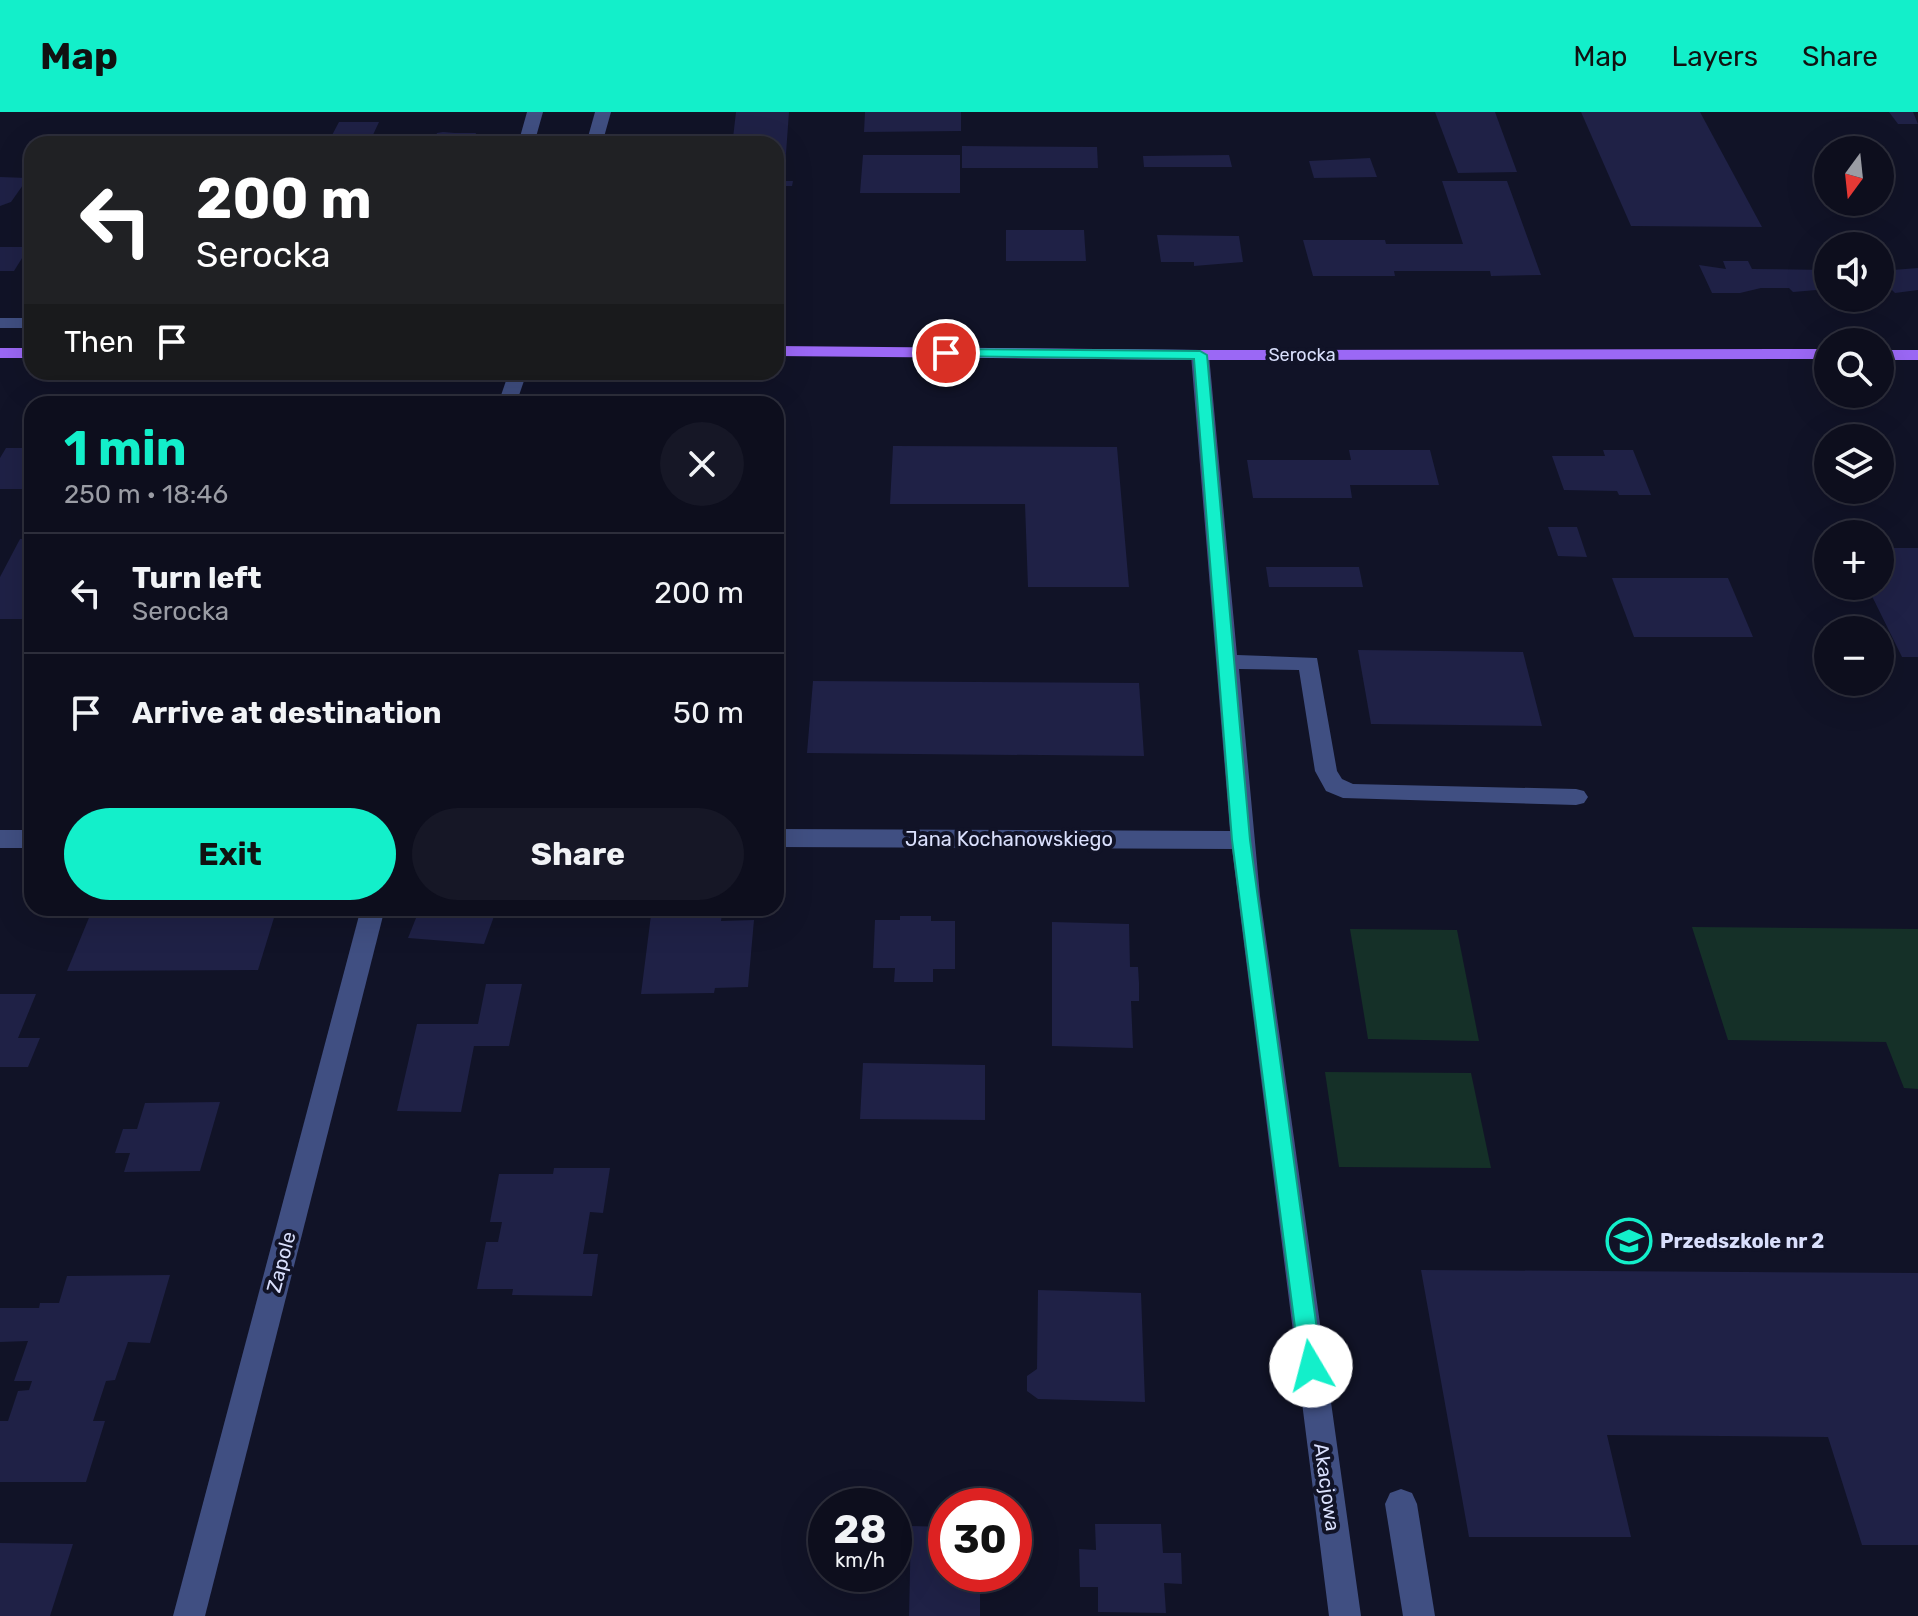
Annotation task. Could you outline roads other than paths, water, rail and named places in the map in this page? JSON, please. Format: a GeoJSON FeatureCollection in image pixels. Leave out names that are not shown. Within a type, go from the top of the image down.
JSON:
{"type":"FeatureCollection","features":[{"type":"Feature","properties":{"kind":"main road","name":"Serocka"},"geometry":{"type":"LineString","coordinates":[[784,351],[1200,355],[1814,354]]}},
{"type":"Feature","properties":{"kind":"main road"},"geometry":{"type":"LineString","coordinates":[[0,353],[24,353]]}},
{"type":"Feature","properties":{"kind":"main road"},"geometry":{"type":"LineString","coordinates":[[1894,355],[1918,355]]}},
{"type":"Feature","properties":{"kind":"street"},"geometry":{"type":"LineString","coordinates":[[528,136],[535,112]]}},
{"type":"Feature","properties":{"kind":"street"},"geometry":{"type":"LineString","coordinates":[[596,136],[603,112]]}},
{"type":"Feature","properties":{"kind":"street"},"geometry":{"type":"LineString","coordinates":[[0,323],[24,323]]}},
{"type":"Feature","properties":{"kind":"street","name":"Akacjowa"},"geometry":{"type":"LineString","coordinates":[[1200,355],[1241,840],[1345,1616]]}},
{"type":"Feature","properties":{"kind":"street"},"geometry":{"type":"LineString","coordinates":[[1226,662],[1309,663],[1326,771],[1334,785],[1351,792],[1576,797]]}},
{"type":"Feature","properties":{"kind":"street","name":"Jana Kochanowskiego"},"geometry":{"type":"LineString","coordinates":[[784,838],[1241,840]]}},
{"type":"Feature","properties":{"kind":"street"},"geometry":{"type":"LineString","coordinates":[[0,839],[24,839]]}},
{"type":"Feature","properties":{"kind":"street","name":"Zapole"},"geometry":{"type":"LineString","coordinates":[[189,1616],[371,916]]}},
{"type":"Feature","properties":{"kind":"street"},"geometry":{"type":"LineString","coordinates":[[1401,1504],[1419,1616]]}},
{"type":"Feature","properties":{"kind":"place","name":"Przedszkole nr 2"},"geometry":{"type":"Point","coordinates":[1629,1241]}}]}
